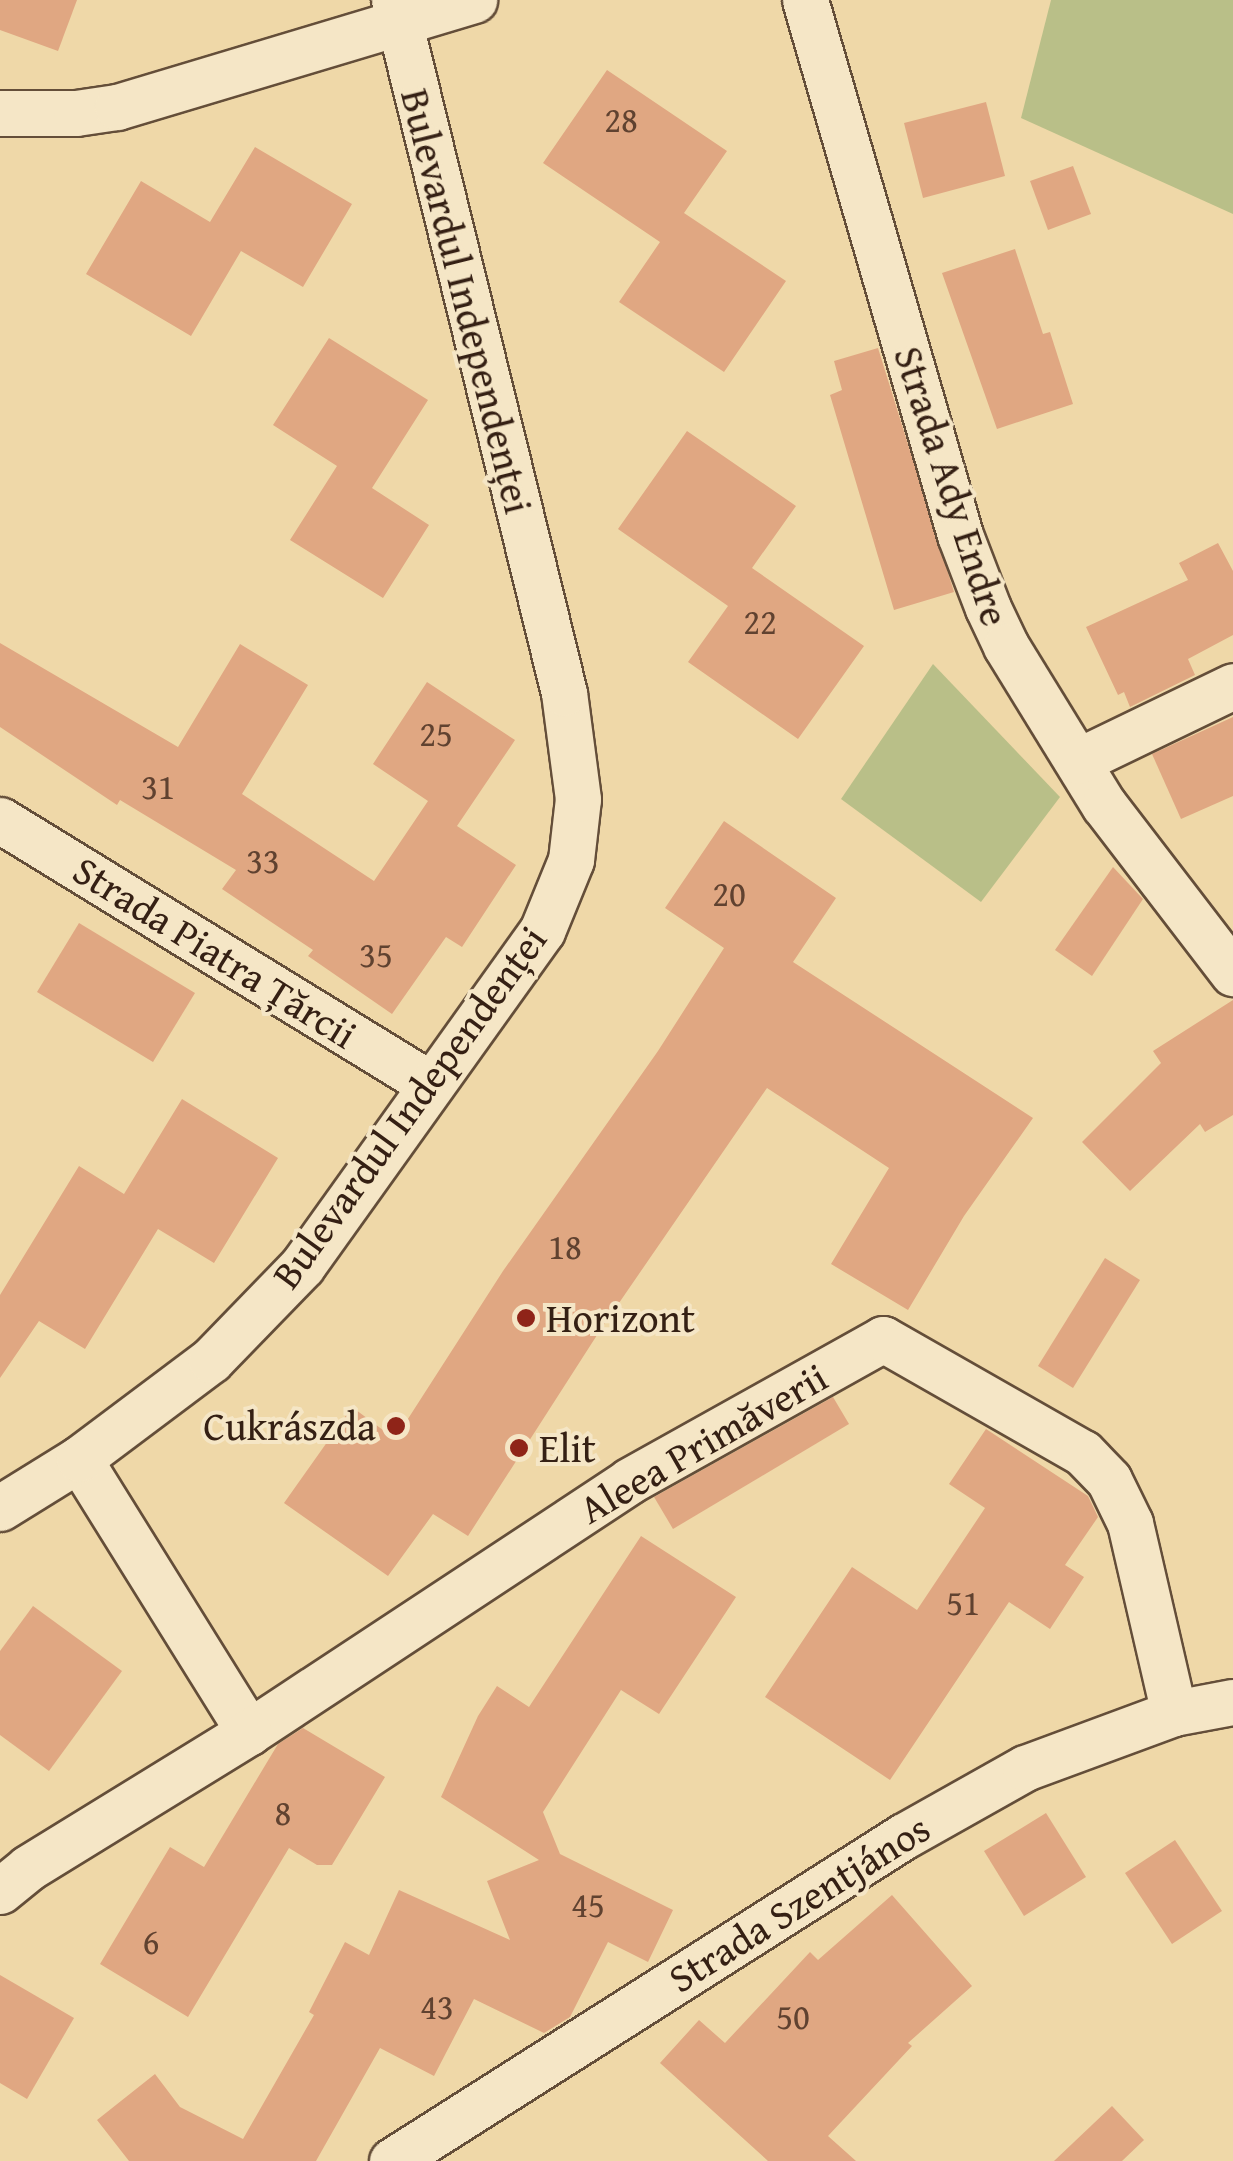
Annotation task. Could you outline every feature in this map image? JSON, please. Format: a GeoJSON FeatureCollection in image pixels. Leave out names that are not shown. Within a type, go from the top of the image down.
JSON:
{"type":"FeatureCollection","features":[{"type":"Feature","properties":{"kind":"street"},"geometry":{"type":"LineString","coordinates":[[0,113],[76,114],[117,107],[396,12],[474,0]]}},
{"type":"Feature","properties":{"kind":"street","name":"Strada Ady Endre"},"geometry":{"type":"LineString","coordinates":[[805,0],[960,535],[1006,646],[1104,804],[1233,973]]}},
{"type":"Feature","properties":{"kind":"street","name":"Bulevardul Independenței"},"geometry":{"type":"LineString","coordinates":[[0,1508],[78,1459],[211,1360],[302,1266],[542,931],[571,860],[578,799],[564,692],[396,12]]}},
{"type":"Feature","properties":{"kind":"street"},"geometry":{"type":"LineString","coordinates":[[1078,761],[1233,686]]}},
{"type":"Feature","properties":{"kind":"street","name":"Strada Piatra Țărcii"},"geometry":{"type":"LineString","coordinates":[[0,820],[430,1084]]}},
{"type":"Feature","properties":{"kind":"street","name":"Aleea Primăverii"},"geometry":{"type":"LineString","coordinates":[[0,1891],[28,1868],[249,1732],[629,1481],[884,1339],[1084,1453],[1109,1480],[1130,1524],[1174,1713]]}},
{"type":"Feature","properties":{"kind":"street"},"geometry":{"type":"LineString","coordinates":[[78,1459],[249,1732]]}},
{"type":"Feature","properties":{"kind":"street","name":"Strada Szentjános"},"geometry":{"type":"LineString","coordinates":[[392,2161],[904,1836],[1025,1768],[1174,1713],[1233,1702]]}},
{"type":"Feature","properties":{"kind":"green space"},"geometry":{"type":"Polygon","coordinates":[[[1051,0],[1233,0],[1233,214],[1021,118],[1051,0]]]}},
{"type":"Feature","properties":{"kind":"green space"},"geometry":{"type":"Polygon","coordinates":[[[933,664],[1060,797],[981,902],[841,799],[933,664]]]}},
{"type":"Feature","properties":{"kind":"building"},"geometry":{"type":"Polygon","coordinates":[[[0,0],[77,0],[58,51],[0,30],[0,0]]]}},
{"type":"Feature","properties":{"kind":"building"},"geometry":{"type":"Polygon","coordinates":[[[607,70],[727,151],[684,213],[786,281],[724,372],[619,302],[660,242],[543,163],[607,70]]]}},
{"type":"Feature","properties":{"kind":"building"},"geometry":{"type":"Polygon","coordinates":[[[986,102],[1005,176],[923,198],[904,123],[986,102]]]}},
{"type":"Feature","properties":{"kind":"building"},"geometry":{"type":"Polygon","coordinates":[[[255,147],[352,204],[303,287],[241,251],[191,336],[86,274],[141,181],[210,222],[255,147]]]}},
{"type":"Feature","properties":{"kind":"building"},"geometry":{"type":"Polygon","coordinates":[[[1073,166],[1091,214],[1048,230],[1030,181],[1073,166]]]}},
{"type":"Feature","properties":{"kind":"building"},"geometry":{"type":"Polygon","coordinates":[[[1015,249],[1043,334],[1050,332],[1073,404],[997,429],[942,273],[1015,249]]]}},
{"type":"Feature","properties":{"kind":"building"},"geometry":{"type":"Polygon","coordinates":[[[329,338],[428,400],[372,488],[429,525],[383,598],[290,540],[337,466],[273,425],[329,338]]]}},
{"type":"Feature","properties":{"kind":"building"},"geometry":{"type":"Polygon","coordinates":[[[878,348],[954,592],[894,610],[830,395],[842,390],[834,361],[878,348]]]}},
{"type":"Feature","properties":{"kind":"building"},"geometry":{"type":"Polygon","coordinates":[[[687,431],[796,506],[752,568],[864,646],[798,739],[688,662],[728,606],[618,529],[687,431]]]}},
{"type":"Feature","properties":{"kind":"building"},"geometry":{"type":"Polygon","coordinates":[[[1218,543],[1233,571],[1233,635],[1188,659],[1195,675],[1130,707],[1124,692],[1118,695],[1086,627],[1188,580],[1179,563],[1218,543]]]}},
{"type":"Feature","properties":{"kind":"building"},"geometry":{"type":"Polygon","coordinates":[[[0,643],[178,747],[240,644],[308,685],[242,794],[374,881],[428,801],[373,764],[427,682],[515,740],[457,826],[516,865],[462,947],[446,937],[392,1014],[308,956],[313,950],[222,889],[236,870],[120,800],[117,805],[0,727],[0,643]]]}},
{"type":"Feature","properties":{"kind":"building"},"geometry":{"type":"Polygon","coordinates":[[[1233,717],[1233,796],[1181,819],[1152,754],[1233,717]]]}},
{"type":"Feature","properties":{"kind":"building"},"geometry":{"type":"Polygon","coordinates":[[[724,821],[836,898],[793,962],[1033,1118],[964,1216],[908,1310],[831,1264],[889,1168],[767,1088],[599,1332],[468,1536],[433,1514],[388,1576],[284,1503],[352,1407],[395,1439],[503,1271],[658,1051],[724,948],[665,908],[724,821]]]}},
{"type":"Feature","properties":{"kind":"building"},"geometry":{"type":"Polygon","coordinates":[[[1113,867],[1143,899],[1092,976],[1055,950],[1113,867]]]}},
{"type":"Feature","properties":{"kind":"building"},"geometry":{"type":"Polygon","coordinates":[[[79,923],[195,993],[153,1062],[37,992],[79,923]]]}},
{"type":"Feature","properties":{"kind":"building"},"geometry":{"type":"Polygon","coordinates":[[[1233,1000],[1233,1115],[1205,1132],[1200,1124],[1130,1191],[1082,1142],[1161,1063],[1153,1051],[1233,1000]]]}},
{"type":"Feature","properties":{"kind":"building"},"geometry":{"type":"Polygon","coordinates":[[[182,1099],[278,1158],[214,1263],[158,1229],[85,1349],[39,1321],[0,1378],[0,1295],[79,1166],[124,1194],[182,1099]]]}},
{"type":"Feature","properties":{"kind":"building"},"geometry":{"type":"Polygon","coordinates":[[[1105,1258],[1140,1280],[1073,1388],[1038,1366],[1105,1258]]]}},
{"type":"Feature","properties":{"kind":"building"},"geometry":{"type":"Polygon","coordinates":[[[833,1397],[849,1424],[673,1529],[654,1497],[833,1397]]]}},
{"type":"Feature","properties":{"kind":"building"},"geometry":{"type":"Polygon","coordinates":[[[986,1429],[1088,1496],[1098,1517],[1065,1565],[1084,1577],[1050,1629],[1009,1602],[890,1780],[765,1697],[852,1567],[917,1610],[985,1508],[949,1484],[986,1429]]]}},
{"type":"Feature","properties":{"kind":"building"},"geometry":{"type":"Polygon","coordinates":[[[641,1536],[736,1597],[659,1714],[621,1690],[543,1812],[560,1854],[673,1910],[648,1962],[608,1942],[570,2017],[544,2033],[474,1999],[434,2076],[380,2048],[316,2161],[129,2161],[97,2120],[155,2074],[180,2107],[243,2139],[314,2015],[309,2012],[345,1942],[369,1955],[399,1890],[510,1940],[487,1881],[539,1860],[441,1797],[478,1716],[497,1686],[529,1707],[641,1536]]]}},
{"type":"Feature","properties":{"kind":"building"},"geometry":{"type":"Polygon","coordinates":[[[33,1606],[122,1671],[49,1771],[0,1735],[0,1651],[33,1606]]]}},
{"type":"Feature","properties":{"kind":"building"},"geometry":{"type":"Polygon","coordinates":[[[303,1728],[385,1777],[332,1865],[317,1865],[289,1848],[188,2017],[100,1964],[170,1847],[204,1867],[278,1744],[303,1728]]]}},
{"type":"Feature","properties":{"kind":"building"},"geometry":{"type":"Polygon","coordinates":[[[1046,1813],[1086,1877],[1024,1916],[984,1851],[1046,1813]]]}},
{"type":"Feature","properties":{"kind":"building"},"geometry":{"type":"Polygon","coordinates":[[[1175,1840],[1222,1911],[1172,1944],[1125,1873],[1175,1840]]]}},
{"type":"Feature","properties":{"kind":"building"},"geometry":{"type":"Polygon","coordinates":[[[892,1895],[972,1986],[908,2043],[912,2046],[828,2136],[856,2161],[768,2161],[660,2063],[699,2020],[725,2043],[810,1952],[818,1960],[892,1895]]]}},
{"type":"Feature","properties":{"kind":"building"},"geometry":{"type":"Polygon","coordinates":[[[0,1975],[74,2018],[27,2099],[0,2083],[0,1975]]]}},
{"type":"Feature","properties":{"kind":"building"},"geometry":{"type":"Polygon","coordinates":[[[1112,2106],[1144,2140],[1122,2161],[1054,2161],[1112,2106]]]}},
{"type":"Feature","properties":{"kind":"place","name":"Horizont"},"geometry":{"type":"Point","coordinates":[526,1318]}},
{"type":"Feature","properties":{"kind":"place","name":"Cukrászda"},"geometry":{"type":"Point","coordinates":[396,1426]}},
{"type":"Feature","properties":{"kind":"place","name":"Elit"},"geometry":{"type":"Point","coordinates":[519,1448]}}]}
